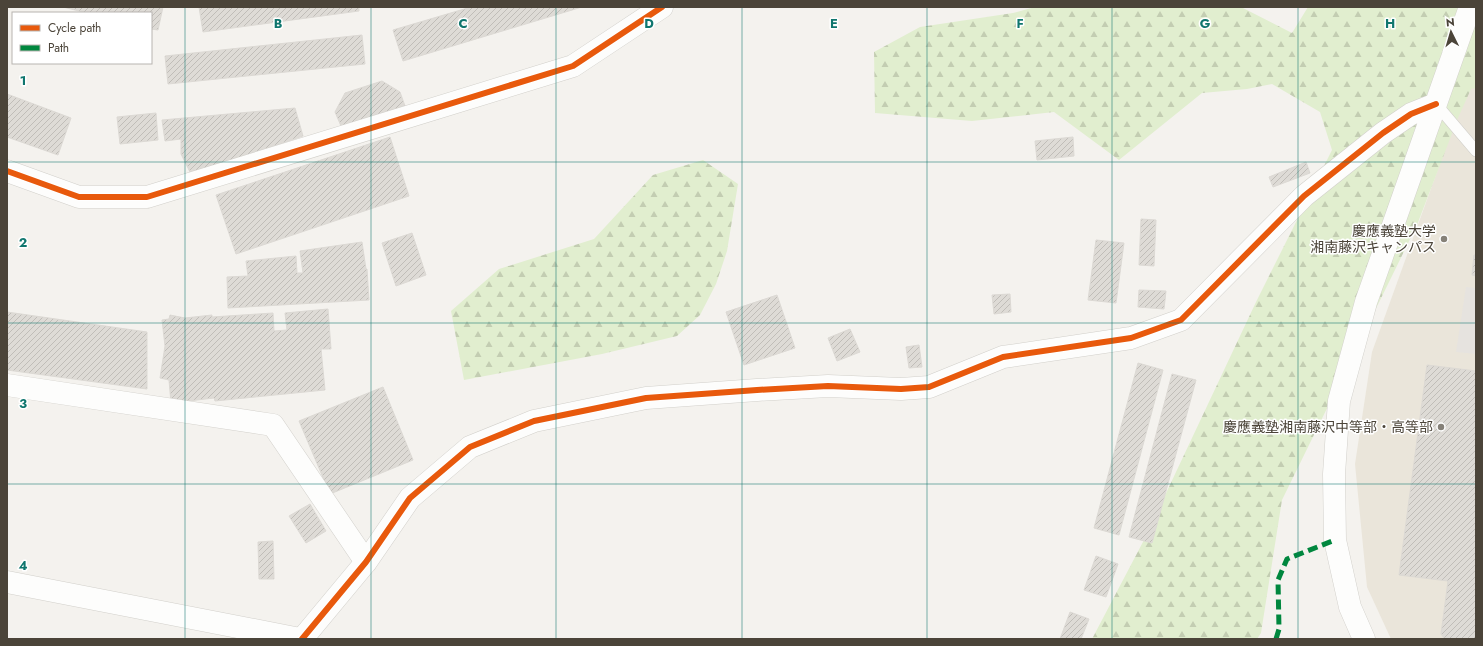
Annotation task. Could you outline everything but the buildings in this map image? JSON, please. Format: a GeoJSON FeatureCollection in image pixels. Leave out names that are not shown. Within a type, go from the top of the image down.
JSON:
{"type":"FeatureCollection","features":[{"type":"Feature","properties":{"kind":"street"},"geometry":{"type":"LineString","coordinates":[[7,171],[80,197],[147,197],[573,66],[662,7]]}},
{"type":"Feature","properties":{"kind":"street"},"geometry":{"type":"LineString","coordinates":[[1364,639],[1350,607],[1335,540],[1334,474],[1339,402],[1366,302],[1470,7]]}},
{"type":"Feature","properties":{"kind":"street"},"geometry":{"type":"LineString","coordinates":[[7,582],[301,639],[366,562],[410,498],[470,447],[534,421],[646,398],[820,387],[901,389],[929,387],[1003,357],[1131,338],[1181,320],[1304,196],[1383,133],[1411,114],[1436,104]]}},
{"type":"Feature","properties":{"kind":"street"},"geometry":{"type":"LineString","coordinates":[[7,385],[273,425],[366,562]]}},
{"type":"Feature","properties":{"kind":"lane"},"geometry":{"type":"LineString","coordinates":[[1436,104],[1476,152]]}},
{"type":"Feature","properties":{"kind":"shaded area","name":"慶應義塾大学 湘南藤沢キャンパス"},"geometry":{"type":"Polygon","coordinates":[[[1476,64],[1476,639],[1391,639],[1367,587],[1355,464],[1372,352],[1476,64]]]}},
{"type":"Feature","properties":{"kind":"shaded area"},"geometry":{"type":"Polygon","coordinates":[[[1466,287],[1476,288],[1476,354],[1456,352],[1466,287]]]}},
{"type":"Feature","properties":{"kind":"green space"},"geometry":{"type":"Polygon","coordinates":[[[1035,7],[1241,7],[1292,33],[1308,7],[1476,7],[1476,88],[1471,89],[1458,118],[1417,225],[1282,500],[1261,633],[1257,639],[1092,639],[1144,540],[1256,302],[1332,150],[1320,112],[1272,84],[1247,89],[1202,93],[1119,160],[1054,112],[972,121],[875,113],[874,52],[920,27],[1013,13],[1035,7]]]}},
{"type":"Feature","properties":{"kind":"green space"},"geometry":{"type":"Polygon","coordinates":[[[703,160],[738,184],[727,251],[716,284],[700,315],[677,336],[602,354],[464,380],[451,311],[499,269],[594,239],[653,175],[703,160]]]}},
{"type":"Feature","properties":{"kind":"marked path"},"geometry":{"type":"LineString","coordinates":[[1276,639],[1279,629],[1278,580],[1287,559],[1335,540]]}},
{"type":"Feature","properties":{"kind":"cycle path"},"geometry":{"type":"LineString","coordinates":[[7,171],[79,197],[147,197],[573,66],[662,7]]}},
{"type":"Feature","properties":{"kind":"cycle path"},"geometry":{"type":"LineString","coordinates":[[302,639],[366,562],[410,498],[470,447],[534,421],[646,398],[828,386],[901,389],[929,387],[1003,357],[1131,338],[1181,320],[1304,196],[1383,133],[1411,114],[1436,104]]}},
{"type":"Feature","properties":{"kind":"place","name":"慶應義塾大学 湘南藤沢キャンパス"},"geometry":{"type":"Point","coordinates":[1444,239]}},
{"type":"Feature","properties":{"kind":"place","name":"慶應義塾湘南藤沢中等部・高等部"},"geometry":{"type":"Point","coordinates":[1441,427]}}]}
